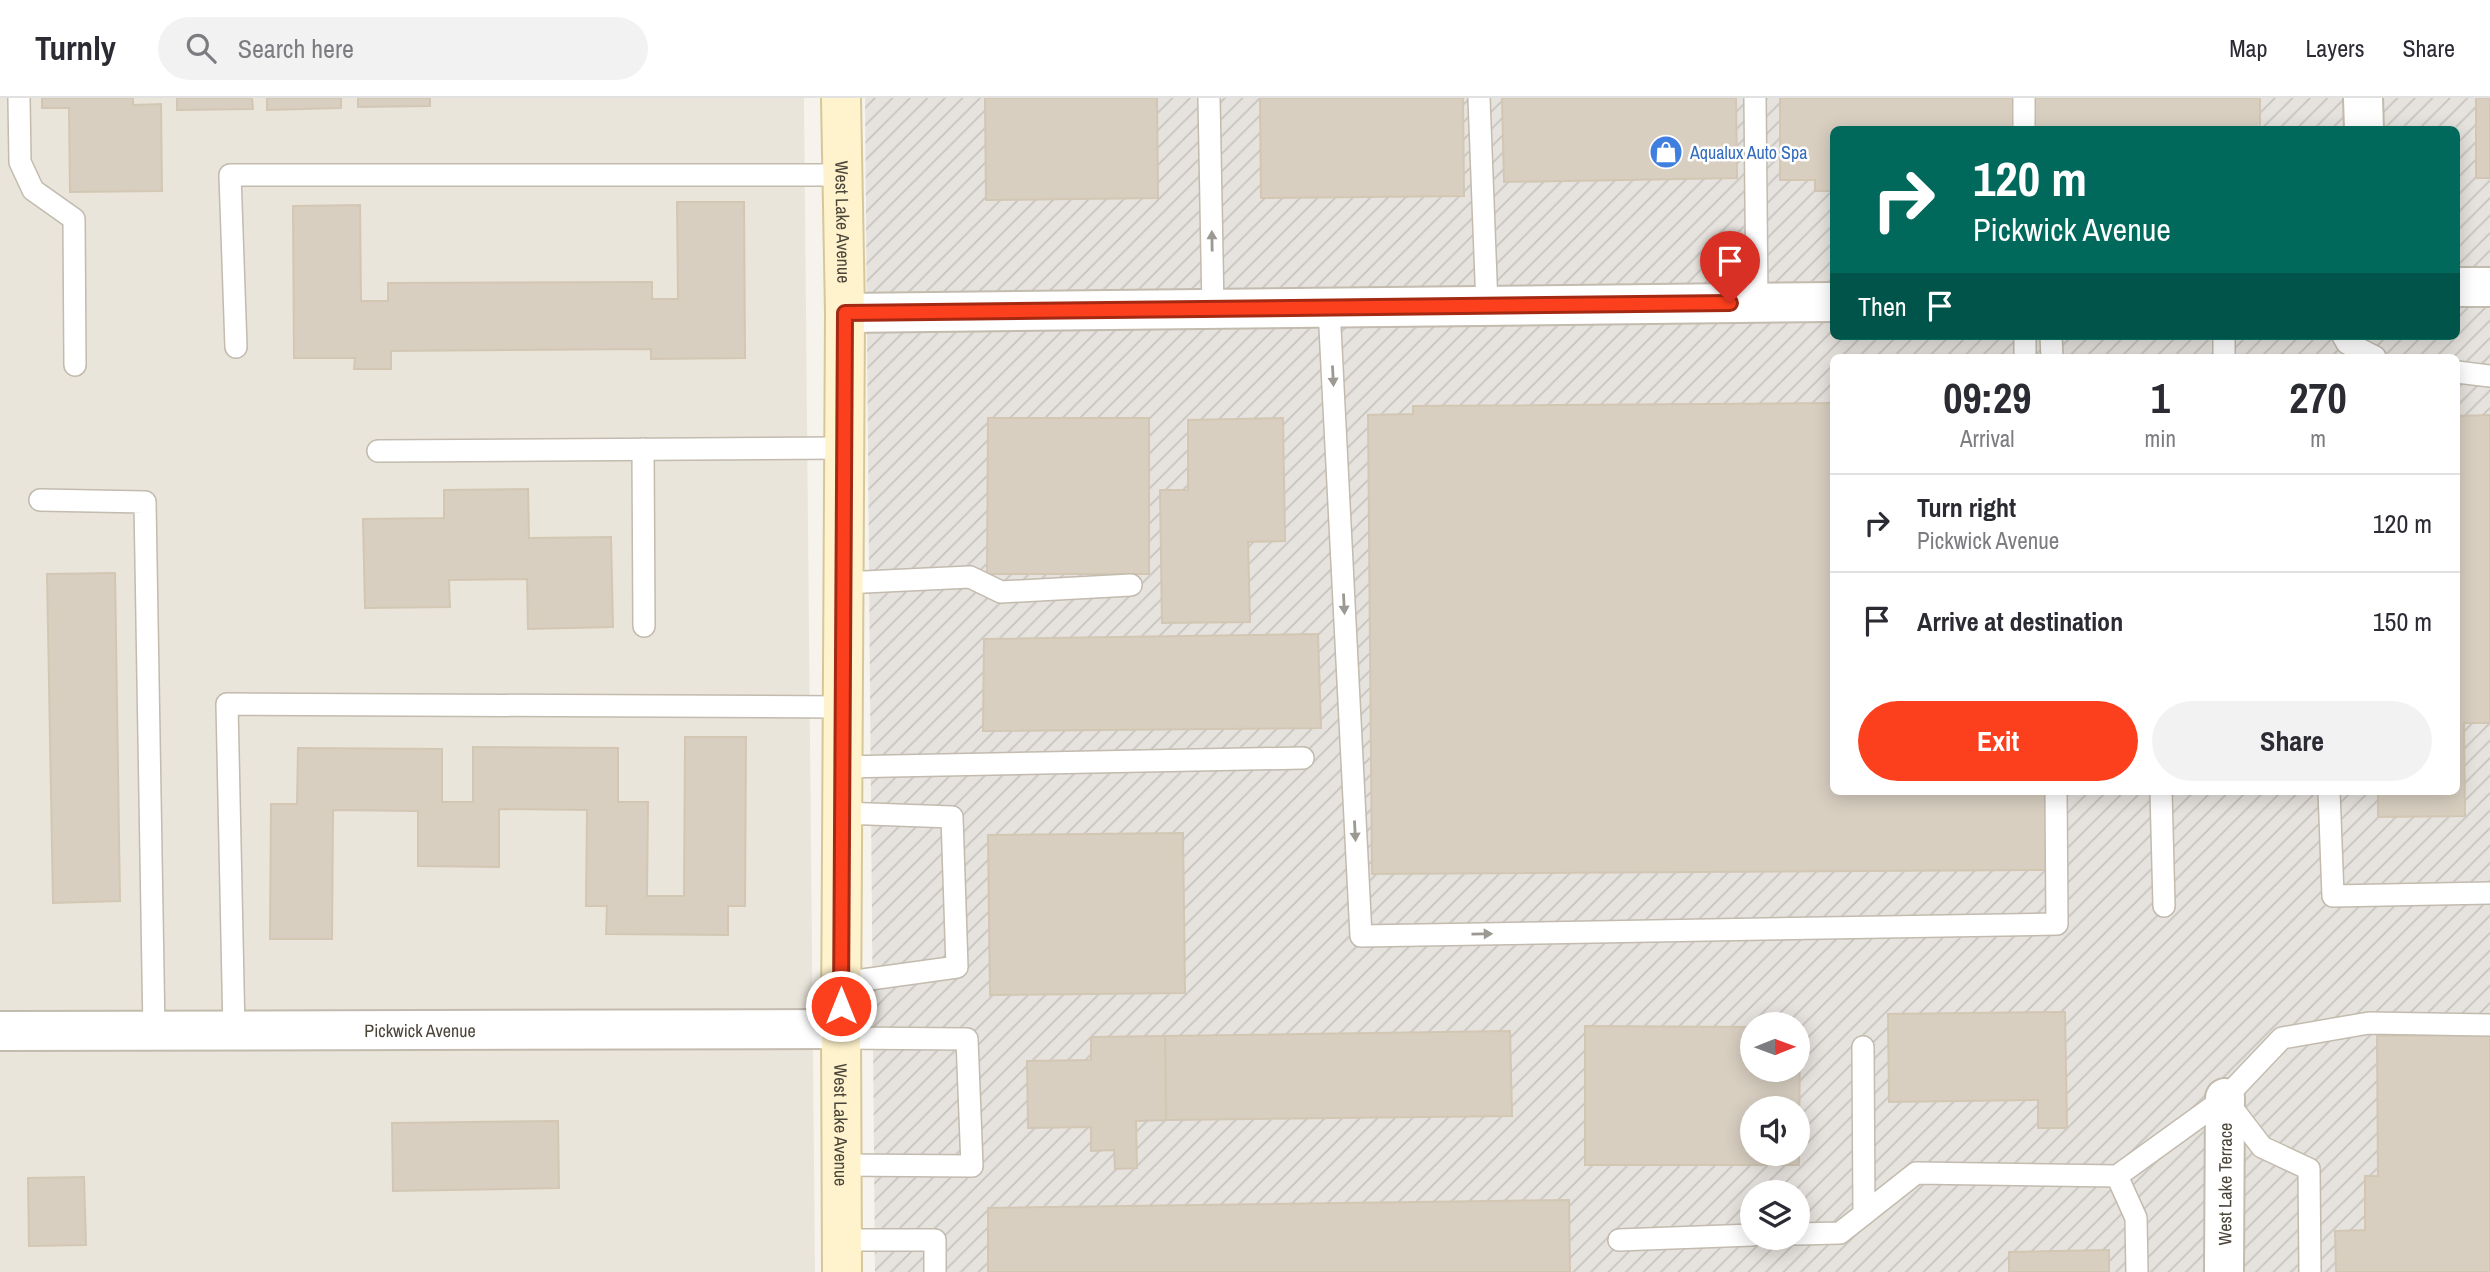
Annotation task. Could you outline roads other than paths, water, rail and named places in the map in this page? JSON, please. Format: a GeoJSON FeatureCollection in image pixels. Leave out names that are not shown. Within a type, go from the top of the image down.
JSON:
{"type":"FeatureCollection","features":[{"type":"Feature","properties":{"kind":"street","name":"West Lake Avenue"},"geometry":{"type":"LineString","coordinates":[[841,98],[845,313],[842,1256]]}},
{"type":"Feature","properties":{"kind":"street"},"geometry":{"type":"LineString","coordinates":[[2363,98],[2364,126]]}},
{"type":"Feature","properties":{"kind":"street"},"geometry":{"type":"LineString","coordinates":[[2460,288],[2490,287]]}},
{"type":"Feature","properties":{"kind":"street"},"geometry":{"type":"LineString","coordinates":[[845,313],[1830,302]]}},
{"type":"Feature","properties":{"kind":"street","name":"Pickwick Avenue"},"geometry":{"type":"LineString","coordinates":[[0,1031],[841,1033]]}},
{"type":"Feature","properties":{"kind":"street","name":"West Lake Terrace"},"geometry":{"type":"LineString","coordinates":[[2224,1272],[2225,1098]]}},
{"type":"Feature","properties":{"kind":"lane"},"geometry":{"type":"LineString","coordinates":[[19,98],[20,162],[33,190],[74,219],[75,365]]}},
{"type":"Feature","properties":{"kind":"lane"},"geometry":{"type":"LineString","coordinates":[[1209,98],[1213,309]]}},
{"type":"Feature","properties":{"kind":"lane"},"geometry":{"type":"LineString","coordinates":[[1479,98],[1487,306]]}},
{"type":"Feature","properties":{"kind":"lane"},"geometry":{"type":"LineString","coordinates":[[1755,98],[1757,303]]}},
{"type":"Feature","properties":{"kind":"lane"},"geometry":{"type":"LineString","coordinates":[[2024,98],[2024,126]]}},
{"type":"Feature","properties":{"kind":"lane"},"geometry":{"type":"LineString","coordinates":[[236,347],[230,175],[842,175]]}},
{"type":"Feature","properties":{"kind":"lane"},"geometry":{"type":"LineString","coordinates":[[1329,308],[1360,936],[2057,924],[2056,795]]}},
{"type":"Feature","properties":{"kind":"lane"},"geometry":{"type":"LineString","coordinates":[[2344,345],[2367,354]]}},
{"type":"Feature","properties":{"kind":"lane"},"geometry":{"type":"LineString","coordinates":[[2460,372],[2490,376]]}},
{"type":"Feature","properties":{"kind":"lane"},"geometry":{"type":"LineString","coordinates":[[378,451],[844,448]]}},
{"type":"Feature","properties":{"kind":"lane"},"geometry":{"type":"LineString","coordinates":[[643,449],[645,626]]}},
{"type":"Feature","properties":{"kind":"lane"},"geometry":{"type":"LineString","coordinates":[[40,500],[145,502],[154,1031]]}},
{"type":"Feature","properties":{"kind":"lane"},"geometry":{"type":"LineString","coordinates":[[843,583],[970,577],[1001,592],[1131,585]]}},
{"type":"Feature","properties":{"kind":"lane"},"geometry":{"type":"LineString","coordinates":[[234,1031],[227,704],[843,707]]}},
{"type":"Feature","properties":{"kind":"lane"},"geometry":{"type":"LineString","coordinates":[[842,767],[1303,758]]}},
{"type":"Feature","properties":{"kind":"lane"},"geometry":{"type":"LineString","coordinates":[[2161,795],[2164,906]]}},
{"type":"Feature","properties":{"kind":"lane"},"geometry":{"type":"LineString","coordinates":[[2329,795],[2333,896],[2490,893]]}},
{"type":"Feature","properties":{"kind":"lane"},"geometry":{"type":"LineString","coordinates":[[841,984],[957,967],[952,817],[842,813]]}},
{"type":"Feature","properties":{"kind":"lane"},"geometry":{"type":"LineString","coordinates":[[1810,1234],[1840,1233],[1916,1173],[2117,1176],[2225,1098],[2281,1038],[2369,1023],[2490,1025]]}},
{"type":"Feature","properties":{"kind":"lane"},"geometry":{"type":"LineString","coordinates":[[841,1033],[967,1039],[972,1166],[841,1166]]}},
{"type":"Feature","properties":{"kind":"lane"},"geometry":{"type":"LineString","coordinates":[[1863,1047],[1864,1214]]}},
{"type":"Feature","properties":{"kind":"lane"},"geometry":{"type":"LineString","coordinates":[[2225,1098],[2262,1147],[2309,1169],[2310,1272]]}},
{"type":"Feature","properties":{"kind":"lane"},"geometry":{"type":"LineString","coordinates":[[2117,1176],[2136,1218],[2137,1272]]}},
{"type":"Feature","properties":{"kind":"lane"},"geometry":{"type":"LineString","coordinates":[[1619,1240],[1740,1236]]}},
{"type":"Feature","properties":{"kind":"lane"},"geometry":{"type":"LineString","coordinates":[[842,1256],[935,1240],[935,1272]]}},
{"type":"Feature","properties":{"kind":"place","name":"Aqualux Auto Spa"},"geometry":{"type":"Point","coordinates":[1666,152]}}]}
